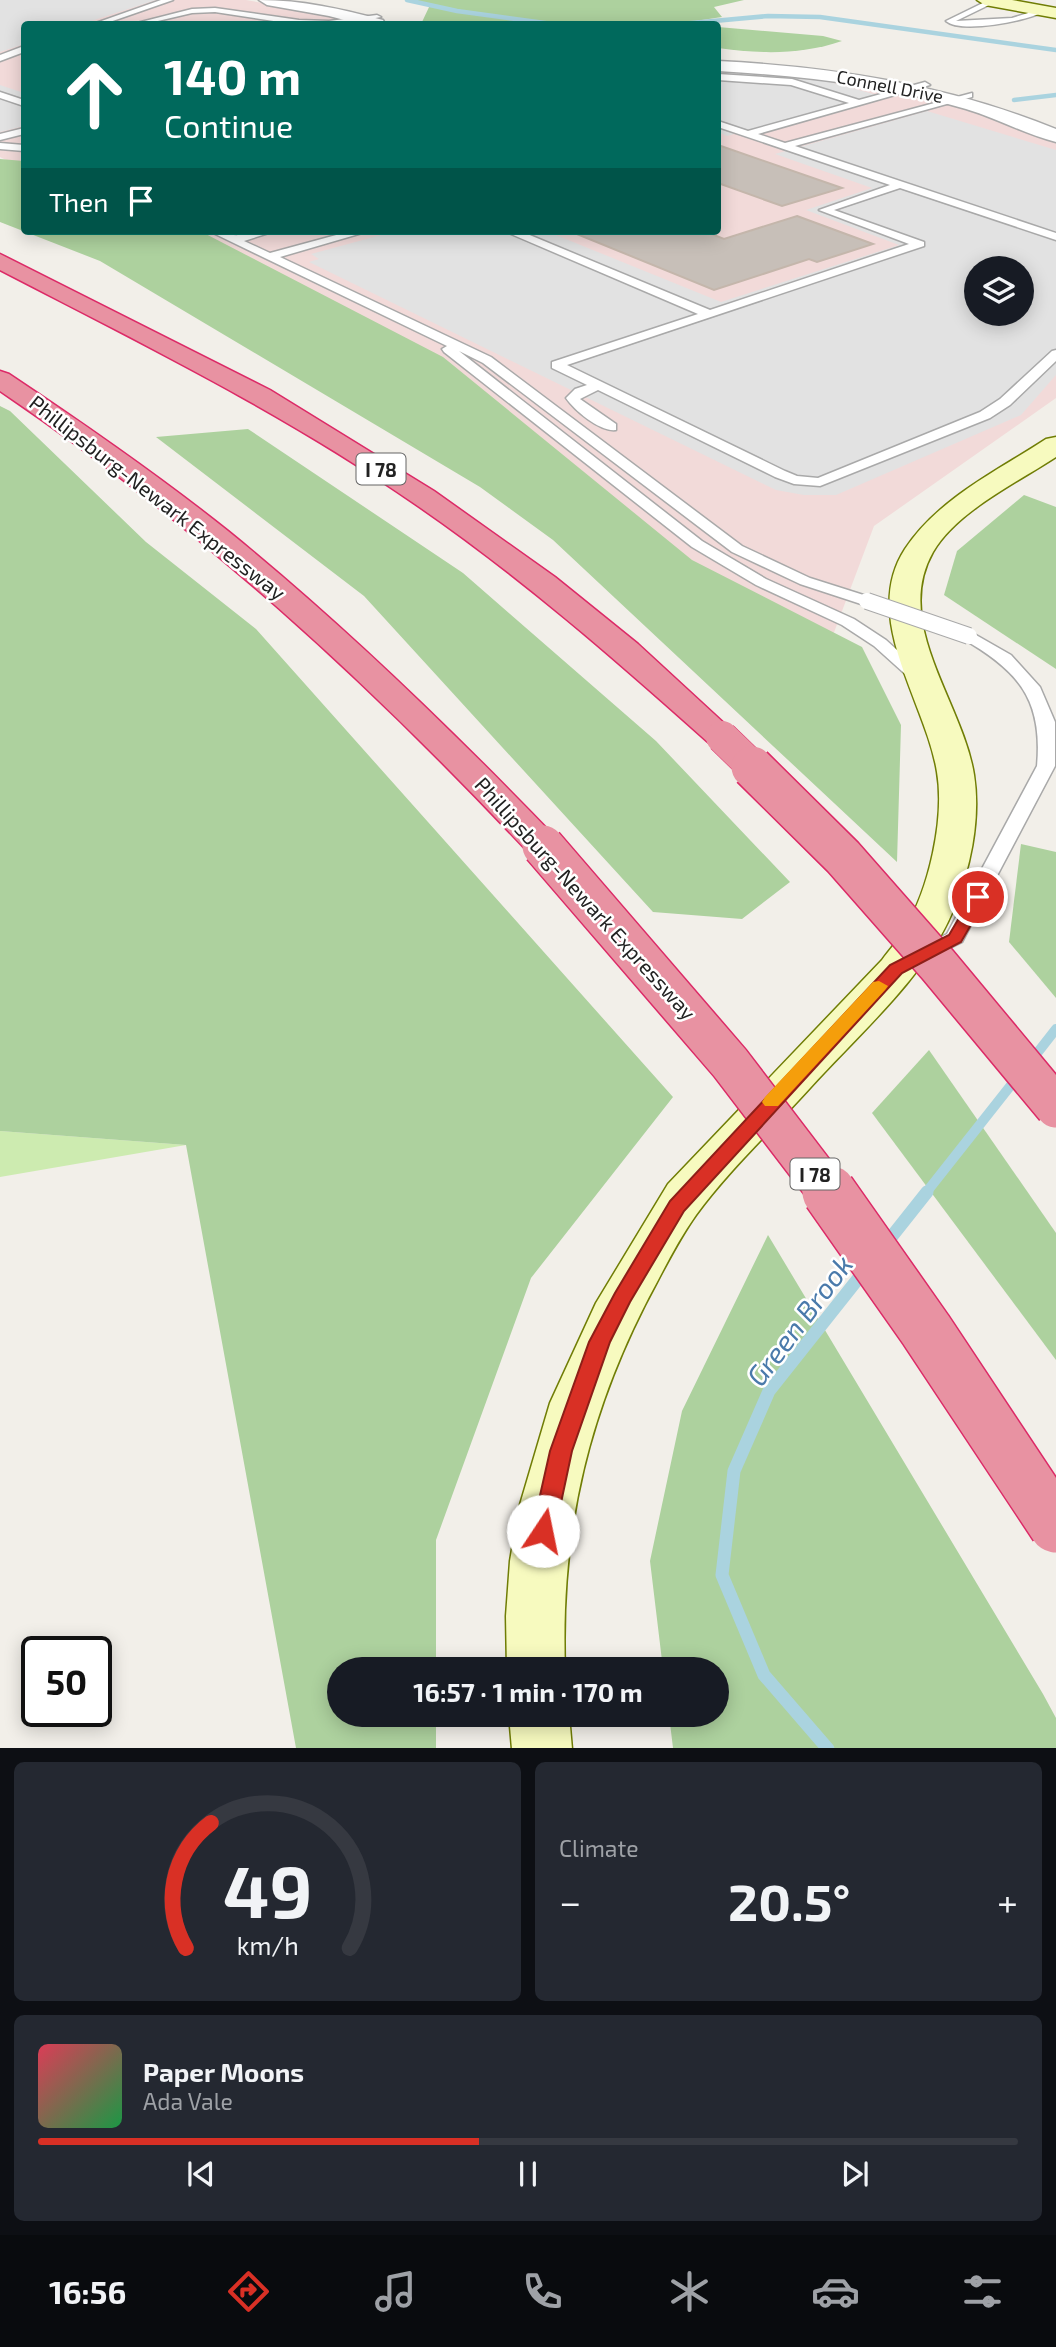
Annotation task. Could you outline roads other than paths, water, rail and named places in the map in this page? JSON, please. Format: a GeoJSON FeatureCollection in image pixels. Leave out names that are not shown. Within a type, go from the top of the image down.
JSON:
{"type":"FeatureCollection","features":[{"type":"Feature","properties":{"kind":"highway","name":"I 78"},"geometry":{"type":"LineString","coordinates":[[0,261],[261,396],[424,497],[544,584],[626,651],[722,737],[843,857],[938,965],[1056,1107]]}},
{"type":"Feature","properties":{"kind":"highway","name":"Phillipsburg-Newark Expressway"},"geometry":{"type":"LineString","coordinates":[[0,379],[35,401],[183,511],[274,584],[425,724],[543,846],[709,1037],[789,1138],[891,1280],[1056,1526]]}},
{"type":"Feature","properties":{"kind":"main road"},"geometry":{"type":"LineString","coordinates":[[988,1],[1049,12]]}},
{"type":"Feature","properties":{"kind":"main road"},"geometry":{"type":"LineString","coordinates":[[536,1657],[536,1574],[547,1509],[561,1451],[580,1393],[616,1309],[677,1206],[896,969],[926,926],[947,871],[957,823],[956,775],[946,729],[927,684],[905,615],[909,570],[917,553],[946,519],[1056,445]]}},
{"type":"Feature","properties":{"kind":"main road"},"geometry":{"type":"LineString","coordinates":[[540,1727],[542,1748]]}},
{"type":"Feature","properties":{"kind":"street"},"geometry":{"type":"LineString","coordinates":[[267,0],[301,2],[376,20]]}},
{"type":"Feature","properties":{"kind":"street","name":"Connell Drive"},"geometry":{"type":"LineString","coordinates":[[721,63],[918,87],[1056,125]]}},
{"type":"Feature","properties":{"kind":"street","name":"Connell Drive"},"geometry":{"type":"LineString","coordinates":[[962,97],[1056,136]]}},
{"type":"Feature","properties":{"kind":"lane"},"geometry":{"type":"LineString","coordinates":[[106,21],[169,0]]}},
{"type":"Feature","properties":{"kind":"lane"},"geometry":{"type":"LineString","coordinates":[[988,1],[950,21],[955,24],[1013,20],[1049,12]]}},
{"type":"Feature","properties":{"kind":"lane"},"geometry":{"type":"LineString","coordinates":[[150,21],[192,11],[215,10],[286,21]]}},
{"type":"Feature","properties":{"kind":"lane"},"geometry":{"type":"LineString","coordinates":[[0,58],[21,50]]}},
{"type":"Feature","properties":{"kind":"lane"},"geometry":{"type":"LineString","coordinates":[[721,78],[792,82],[859,103]]}},
{"type":"Feature","properties":{"kind":"lane"},"geometry":{"type":"LineString","coordinates":[[747,134],[918,87]]}},
{"type":"Feature","properties":{"kind":"lane"},"geometry":{"type":"LineString","coordinates":[[0,94],[21,102]]}},
{"type":"Feature","properties":{"kind":"lane"},"geometry":{"type":"LineString","coordinates":[[785,146],[962,97]]}},
{"type":"Feature","properties":{"kind":"lane"},"geometry":{"type":"LineString","coordinates":[[721,125],[1056,237]]}},
{"type":"Feature","properties":{"kind":"lane"},"geometry":{"type":"LineString","coordinates":[[0,137],[21,132]]}},
{"type":"Feature","properties":{"kind":"lane"},"geometry":{"type":"LineString","coordinates":[[0,146],[21,148]]}},
{"type":"Feature","properties":{"kind":"lane"},"geometry":{"type":"LineString","coordinates":[[900,185],[824,210],[920,244],[556,365],[780,474],[794,480],[820,482],[985,415],[1005,402],[1056,354]]}},
{"type":"Feature","properties":{"kind":"lane"},"geometry":{"type":"LineString","coordinates":[[223,235],[486,360],[737,549],[805,581],[969,636],[1006,658],[1041,694],[1050,712],[1052,746],[1046,766],[956,938],[896,969]]}},
{"type":"Feature","properties":{"kind":"lane"},"geometry":{"type":"LineString","coordinates":[[234,240],[253,235]]}},
{"type":"Feature","properties":{"kind":"lane"},"geometry":{"type":"LineString","coordinates":[[268,257],[348,235]]}},
{"type":"Feature","properties":{"kind":"lane"},"geometry":{"type":"LineString","coordinates":[[520,235],[709,314]]}},
{"type":"Feature","properties":{"kind":"lane"},"geometry":{"type":"LineString","coordinates":[[430,335],[697,544],[761,582],[848,622],[880,643],[927,684]]}},
{"type":"Feature","properties":{"kind":"lane"},"geometry":{"type":"LineString","coordinates":[[598,386],[580,392],[573,398],[578,405],[611,426]]}},
{"type":"Feature","properties":{"kind":"waterway","name":"Green Brook"},"geometry":{"type":"LineString","coordinates":[[407,0],[457,11],[530,21]]}},
{"type":"Feature","properties":{"kind":"waterway","name":"Green Brook"},"geometry":{"type":"LineString","coordinates":[[714,21],[768,16],[820,17],[1056,50]]}},
{"type":"Feature","properties":{"kind":"waterway"},"geometry":{"type":"LineString","coordinates":[[1014,100],[1056,95]]}},
{"type":"Feature","properties":{"kind":"waterway","name":"Green Brook"},"geometry":{"type":"LineString","coordinates":[[1031,1061],[1056,1029]]}},
{"type":"Feature","properties":{"kind":"waterway","name":"Green Brook"},"geometry":{"type":"LineString","coordinates":[[925,1194],[1019,1075]]}},
{"type":"Feature","properties":{"kind":"waterway","name":"Green Brook"},"geometry":{"type":"LineString","coordinates":[[885,1245],[927,1192]]}},
{"type":"Feature","properties":{"kind":"waterway","name":"Green Brook"},"geometry":{"type":"LineString","coordinates":[[827,1748],[764,1675],[722,1575],[734,1471],[769,1391],[865,1270]]}}]}
